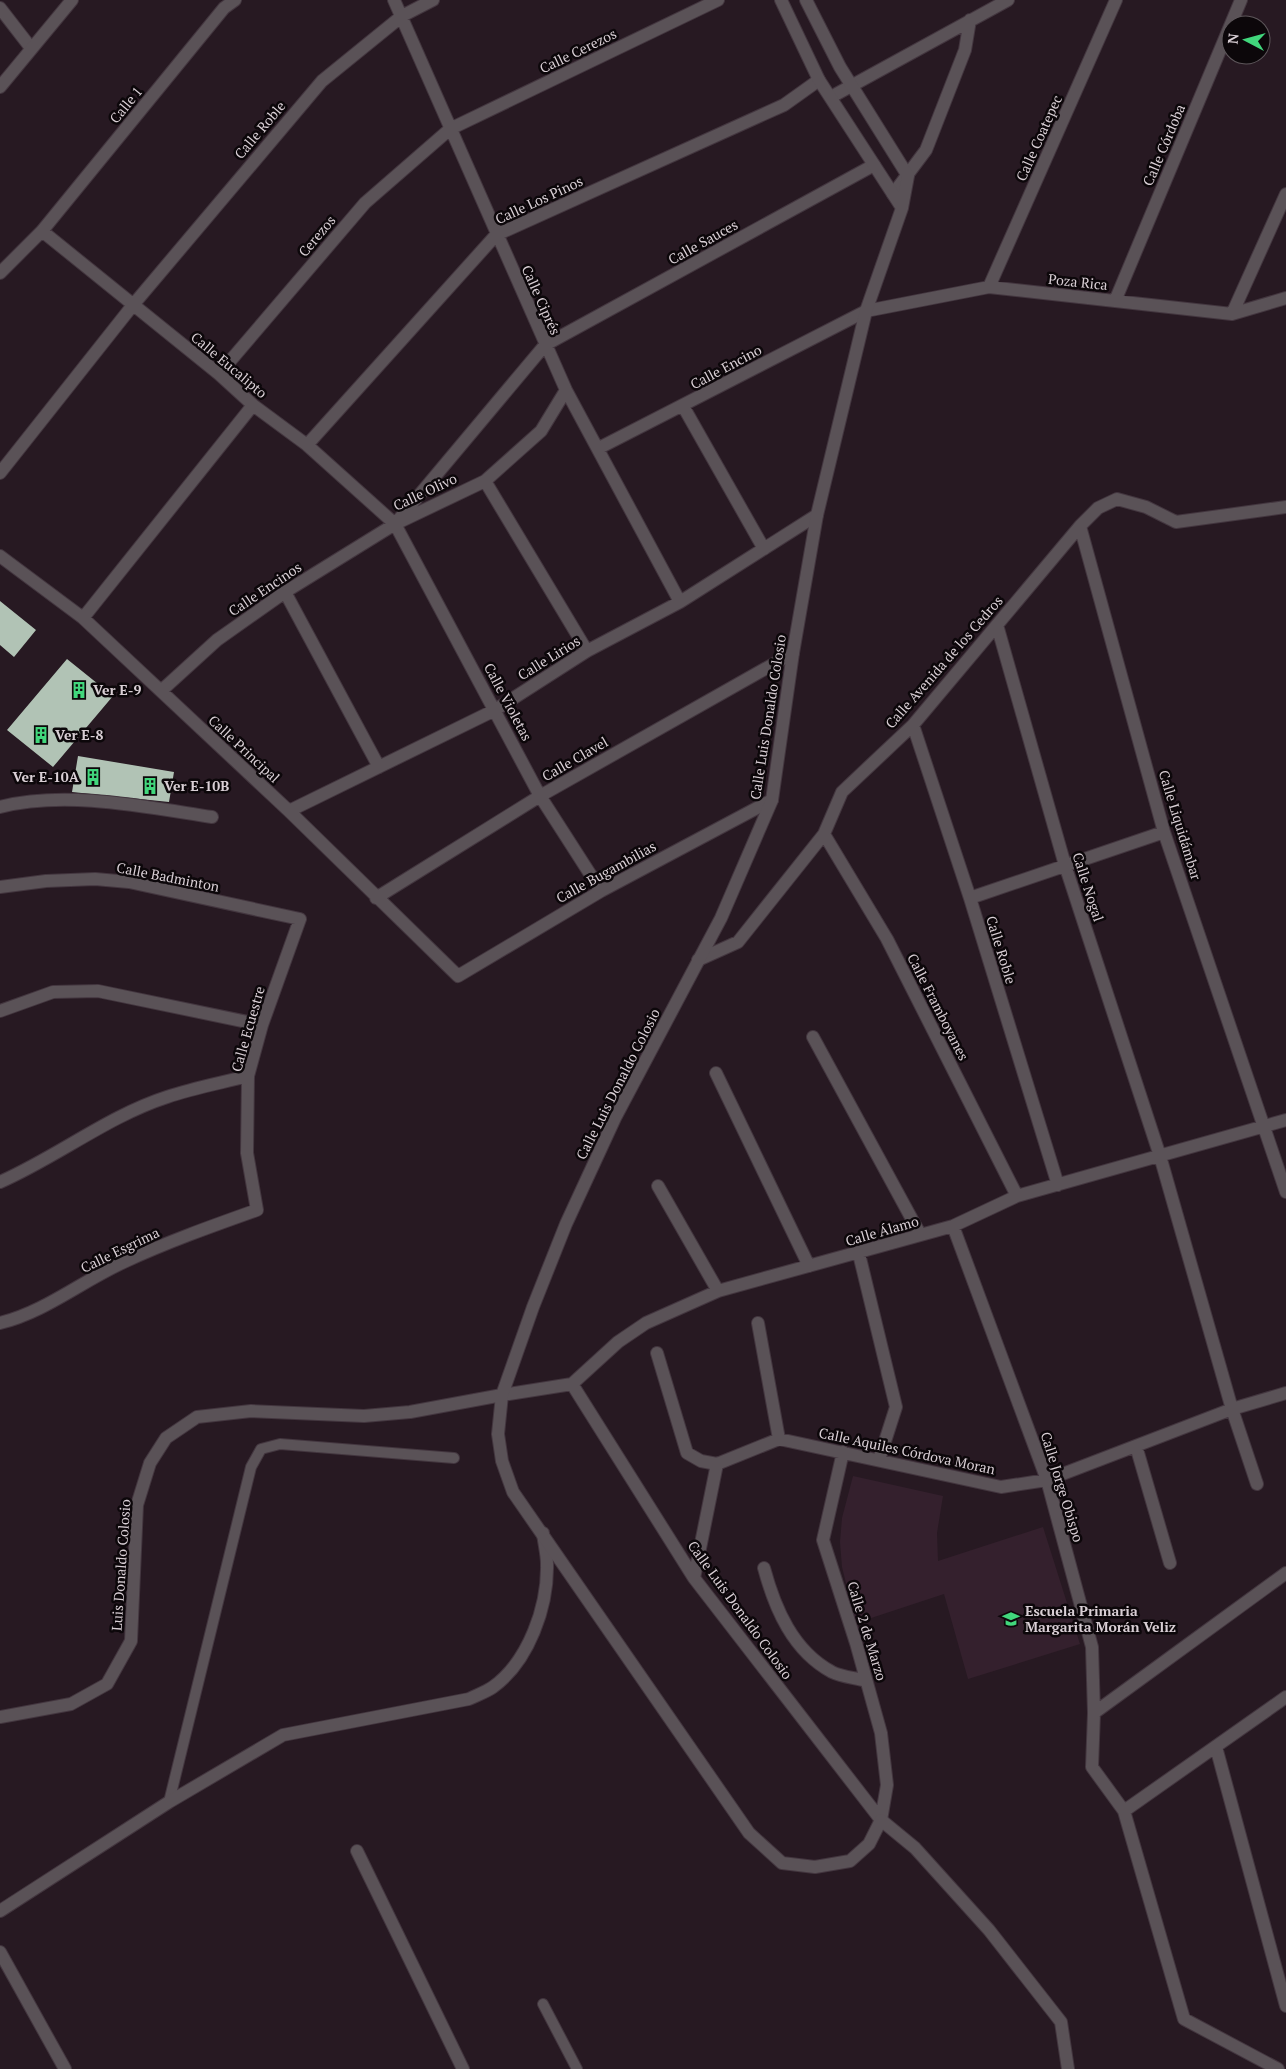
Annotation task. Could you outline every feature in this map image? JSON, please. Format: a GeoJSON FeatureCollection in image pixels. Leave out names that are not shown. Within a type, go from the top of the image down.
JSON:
{"type":"FeatureCollection","features":[{"type":"Feature","properties":{"kind":"street"},"geometry":{"type":"LineString","coordinates":[[0,87],[72,0]]}},
{"type":"Feature","properties":{"kind":"street","name":"Calle 1"},"geometry":{"type":"LineString","coordinates":[[0,273],[42,231],[224,8],[235,0]]}},
{"type":"Feature","properties":{"kind":"street","name":"Calle Ciprés"},"geometry":{"type":"LineString","coordinates":[[394,0],[496,235],[566,390],[599,448],[680,602]]}},
{"type":"Feature","properties":{"kind":"street","name":"Calle Roble"},"geometry":{"type":"LineString","coordinates":[[0,472],[133,305],[322,81],[402,16],[433,0]]}},
{"type":"Feature","properties":{"kind":"street","name":"Calle Cerezos"},"geometry":{"type":"LineString","coordinates":[[450,129],[718,0]]}},
{"type":"Feature","properties":{"kind":"street"},"geometry":{"type":"LineString","coordinates":[[781,0],[820,80],[902,208]]}},
{"type":"Feature","properties":{"kind":"street"},"geometry":{"type":"LineString","coordinates":[[806,0],[852,86],[908,176]]}},
{"type":"Feature","properties":{"kind":"street"},"geometry":{"type":"LineString","coordinates":[[830,97],[1008,0]]}},
{"type":"Feature","properties":{"kind":"street","name":"Calle Coatepec"},"geometry":{"type":"LineString","coordinates":[[989,288],[1116,0]]}},
{"type":"Feature","properties":{"kind":"street","name":"Calle Córdoba"},"geometry":{"type":"LineString","coordinates":[[1115,301],[1241,0]]}},
{"type":"Feature","properties":{"kind":"street"},"geometry":{"type":"LineString","coordinates":[[0,8],[31,48]]}},
{"type":"Feature","properties":{"kind":"street"},"geometry":{"type":"LineString","coordinates":[[893,194],[926,150],[965,50],[970,20]]}},
{"type":"Feature","properties":{"kind":"street","name":"Calle Los Pinos"},"geometry":{"type":"LineString","coordinates":[[306,445],[496,235],[784,104],[820,80]]}},
{"type":"Feature","properties":{"kind":"street","name":"Cerezos"},"geometry":{"type":"LineString","coordinates":[[219,374],[365,202],[450,129]]}},
{"type":"Feature","properties":{"kind":"street","name":"Calle Sauces"},"geometry":{"type":"LineString","coordinates":[[545,344],[874,166]]}},
{"type":"Feature","properties":{"kind":"street","name":"Calle Luis Donaldo Colosio"},"geometry":{"type":"LineString","coordinates":[[543,1533],[513,1492],[502,1461],[498,1434],[502,1395],[566,1224],[615,1118],[721,918],[772,800],[793,653],[817,515],[866,311],[902,208],[908,176]]}},
{"type":"Feature","properties":{"kind":"street"},"geometry":{"type":"LineString","coordinates":[[1232,314],[1286,194]]}},
{"type":"Feature","properties":{"kind":"street","name":"Calle Eucalipto"},"geometry":{"type":"LineString","coordinates":[[42,231],[219,374],[253,405],[306,445],[395,524]]}},
{"type":"Feature","properties":{"kind":"street","name":"Poza Rica"},"geometry":{"type":"LineString","coordinates":[[866,311],[989,288],[1232,314],[1286,298]]}},
{"type":"Feature","properties":{"kind":"street","name":"Calle Encino"},"geometry":{"type":"LineString","coordinates":[[599,448],[866,311]]}},
{"type":"Feature","properties":{"kind":"street","name":"Calle Olivo"},"geometry":{"type":"LineString","coordinates":[[395,524],[545,344]]}},
{"type":"Feature","properties":{"kind":"street","name":"Calle Olivo"},"geometry":{"type":"LineString","coordinates":[[395,524],[485,481],[540,431],[566,390]]}},
{"type":"Feature","properties":{"kind":"street"},"geometry":{"type":"LineString","coordinates":[[83,618],[253,405]]}},
{"type":"Feature","properties":{"kind":"street"},"geometry":{"type":"LineString","coordinates":[[683,406],[764,549]]}},
{"type":"Feature","properties":{"kind":"street"},"geometry":{"type":"LineString","coordinates":[[485,481],[587,651]]}},
{"type":"Feature","properties":{"kind":"street","name":"Calle Avenida de los Cedros"},"geometry":{"type":"LineString","coordinates":[[698,960],[738,942],[824,834],[842,792],[913,725],[1080,526],[1098,508],[1117,499],[1146,507],[1176,522],[1286,507]]}},
{"type":"Feature","properties":{"kind":"street","name":"Calle Lirios"},"geometry":{"type":"LineString","coordinates":[[289,812],[495,710],[587,651],[680,602],[817,515]]}},
{"type":"Feature","properties":{"kind":"street","name":"Calle Encinos"},"geometry":{"type":"LineString","coordinates":[[161,691],[217,640],[285,592],[395,524]]}},
{"type":"Feature","properties":{"kind":"street","name":"Calle Violetas"},"geometry":{"type":"LineString","coordinates":[[395,524],[540,796],[601,891]]}},
{"type":"Feature","properties":{"kind":"street","name":"Calle Liquidámbar"},"geometry":{"type":"LineString","coordinates":[[1080,526],[1164,832],[1286,1192]]}},
{"type":"Feature","properties":{"kind":"street","name":"Calle Principal"},"geometry":{"type":"LineString","coordinates":[[0,556],[83,618],[289,812],[458,976]]}},
{"type":"Feature","properties":{"kind":"street"},"geometry":{"type":"LineString","coordinates":[[285,592],[379,767]]}},
{"type":"Feature","properties":{"kind":"street","name":"Calle Nogal"},"geometry":{"type":"LineString","coordinates":[[996,625],[1064,864],[1160,1156],[1232,1409],[1257,1484]]}},
{"type":"Feature","properties":{"kind":"street","name":"Calle Clavel"},"geometry":{"type":"LineString","coordinates":[[376,898],[540,796],[793,653]]}},
{"type":"Feature","properties":{"kind":"street","name":"Calle Roble"},"geometry":{"type":"LineString","coordinates":[[913,725],[970,898],[1058,1185]]}},
{"type":"Feature","properties":{"kind":"street","name":"Calle Bugambilias"},"geometry":{"type":"LineString","coordinates":[[458,976],[601,891],[772,800]]}},
{"type":"Feature","properties":{"kind":"street"},"geometry":{"type":"LineString","coordinates":[[0,807],[54,801],[102,802],[212,817]]}},
{"type":"Feature","properties":{"kind":"street"},"geometry":{"type":"LineString","coordinates":[[970,898],[1064,864],[1164,832]]}},
{"type":"Feature","properties":{"kind":"street","name":"Calle Framboyanes"},"geometry":{"type":"LineString","coordinates":[[824,834],[887,939],[1017,1196]]}},
{"type":"Feature","properties":{"kind":"street","name":"Calle Badminton"},"geometry":{"type":"LineString","coordinates":[[0,887],[46,881],[95,879],[129,882],[300,919]]}},
{"type":"Feature","properties":{"kind":"street","name":"Calle Ecuestre"},"geometry":{"type":"LineString","coordinates":[[257,1210],[247,1153],[248,1076],[262,1025],[300,919]]}},
{"type":"Feature","properties":{"kind":"street"},"geometry":{"type":"LineString","coordinates":[[0,1011],[53,992],[98,991],[262,1025]]}},
{"type":"Feature","properties":{"kind":"street"},"geometry":{"type":"LineString","coordinates":[[813,1037],[920,1234]]}},
{"type":"Feature","properties":{"kind":"street"},"geometry":{"type":"LineString","coordinates":[[716,1073],[809,1266]]}},
{"type":"Feature","properties":{"kind":"street"},"geometry":{"type":"LineString","coordinates":[[0,1182],[62,1151],[116,1120],[166,1097],[248,1076]]}},
{"type":"Feature","properties":{"kind":"street","name":"Calle Álamo"},"geometry":{"type":"LineString","coordinates":[[572,1384],[618,1342],[646,1323],[718,1291],[859,1254],[920,1234],[953,1226],[1017,1196],[1265,1128],[1286,1120]]}},
{"type":"Feature","properties":{"kind":"street"},"geometry":{"type":"LineString","coordinates":[[658,1186],[718,1291]]}},
{"type":"Feature","properties":{"kind":"street","name":"Calle Esgrima"},"geometry":{"type":"LineString","coordinates":[[0,1323],[14,1320],[66,1295],[123,1262],[201,1230],[257,1210]]}},
{"type":"Feature","properties":{"kind":"street","name":"Calle Jorge Obispo"},"geometry":{"type":"LineString","coordinates":[[953,1226],[1047,1480],[1092,1647],[1094,1713],[1092,1767],[1124,1811]]}},
{"type":"Feature","properties":{"kind":"street"},"geometry":{"type":"LineString","coordinates":[[859,1254],[896,1407],[879,1460]]}},
{"type":"Feature","properties":{"kind":"street"},"geometry":{"type":"LineString","coordinates":[[657,1353],[687,1453],[701,1461],[718,1464],[779,1439],[758,1323]]}},
{"type":"Feature","properties":{"kind":"street"},"geometry":{"type":"LineString","coordinates":[[502,1395],[572,1384]]}},
{"type":"Feature","properties":{"kind":"street","name":"Calle Luis Donaldo Colosio"},"geometry":{"type":"LineString","coordinates":[[572,1384],[694,1578],[881,1820],[915,1848],[988,1930],[1062,2022],[1068,2069]]}},
{"type":"Feature","properties":{"kind":"street","name":"Calle Aquiles Córdova Moran"},"geometry":{"type":"LineString","coordinates":[[779,1439],[1001,1487],[1047,1480],[1232,1409],[1286,1393]]}},
{"type":"Feature","properties":{"kind":"street","name":"Luis Donaldo Colosio"},"geometry":{"type":"LineString","coordinates":[[0,1719],[71,1704],[107,1684],[131,1642],[137,1505],[150,1463],[166,1438],[197,1417],[251,1411],[364,1416],[410,1412],[502,1395]]}},
{"type":"Feature","properties":{"kind":"street"},"geometry":{"type":"LineString","coordinates":[[1136,1446],[1170,1563]]}},
{"type":"Feature","properties":{"kind":"street","name":"Calle 2 de Marzo"},"geometry":{"type":"LineString","coordinates":[[543,1533],[749,1833],[782,1863],[815,1867],[850,1861],[869,1844],[881,1820],[887,1785],[881,1733],[823,1540],[843,1452]]}},
{"type":"Feature","properties":{"kind":"street"},"geometry":{"type":"LineString","coordinates":[[694,1578],[718,1464]]}},
{"type":"Feature","properties":{"kind":"street"},"geometry":{"type":"LineString","coordinates":[[0,1911],[169,1802],[283,1735],[469,1700],[494,1686],[519,1661],[533,1633],[544,1597],[547,1564],[543,1533]]}},
{"type":"Feature","properties":{"kind":"street"},"geometry":{"type":"LineString","coordinates":[[764,1568],[782,1620],[807,1654],[833,1673],[866,1681]]}},
{"type":"Feature","properties":{"kind":"street"},"geometry":{"type":"LineString","coordinates":[[1094,1713],[1286,1573]]}},
{"type":"Feature","properties":{"kind":"street"},"geometry":{"type":"LineString","coordinates":[[1278,2069],[1184,2019],[1124,1811],[1286,1697]]}},
{"type":"Feature","properties":{"kind":"street"},"geometry":{"type":"LineString","coordinates":[[1216,1747],[1286,2006]]}},
{"type":"Feature","properties":{"kind":"street"},"geometry":{"type":"LineString","coordinates":[[357,1851],[462,2069]]}},
{"type":"Feature","properties":{"kind":"street"},"geometry":{"type":"LineString","coordinates":[[0,1952],[65,2069]]}},
{"type":"Feature","properties":{"kind":"lane"},"geometry":{"type":"LineString","coordinates":[[169,1802],[251,1466],[261,1449],[280,1444],[454,1458]]}},
{"type":"Feature","properties":{"kind":"lane"},"geometry":{"type":"LineString","coordinates":[[543,2004],[577,2069]]}},
{"type":"Feature","properties":{"kind":"shaded area"},"geometry":{"type":"Polygon","coordinates":[[[853,1476],[943,1496],[937,1533],[938,1561],[1043,1527],[1080,1644],[968,1679],[944,1594],[856,1623],[842,1567],[840,1542],[842,1518],[853,1476]]]}},
{"type":"Feature","properties":{"kind":"building"},"geometry":{"type":"Polygon","coordinates":[[[0,601],[36,630],[14,657],[0,645],[0,601]]]}},
{"type":"Feature","properties":{"kind":"building"},"geometry":{"type":"Polygon","coordinates":[[[67,659],[113,696],[53,767],[7,730],[67,659]]]}},
{"type":"Feature","properties":{"kind":"building"},"geometry":{"type":"Polygon","coordinates":[[[78,756],[174,772],[169,802],[72,792],[78,756]]]}},
{"type":"Feature","properties":{"kind":"place","name":"Ver E-9"},"geometry":{"type":"Point","coordinates":[79,690]}},
{"type":"Feature","properties":{"kind":"place","name":"Ver E-8"},"geometry":{"type":"Point","coordinates":[41,735]}},
{"type":"Feature","properties":{"kind":"place","name":"Ver E-10A"},"geometry":{"type":"Point","coordinates":[93,777]}},
{"type":"Feature","properties":{"kind":"place","name":"Ver E-10B"},"geometry":{"type":"Point","coordinates":[150,786]}},
{"type":"Feature","properties":{"kind":"place","name":"Escuela Primaria Margarita Morán Veliz"},"geometry":{"type":"Point","coordinates":[1011,1619]}}]}
